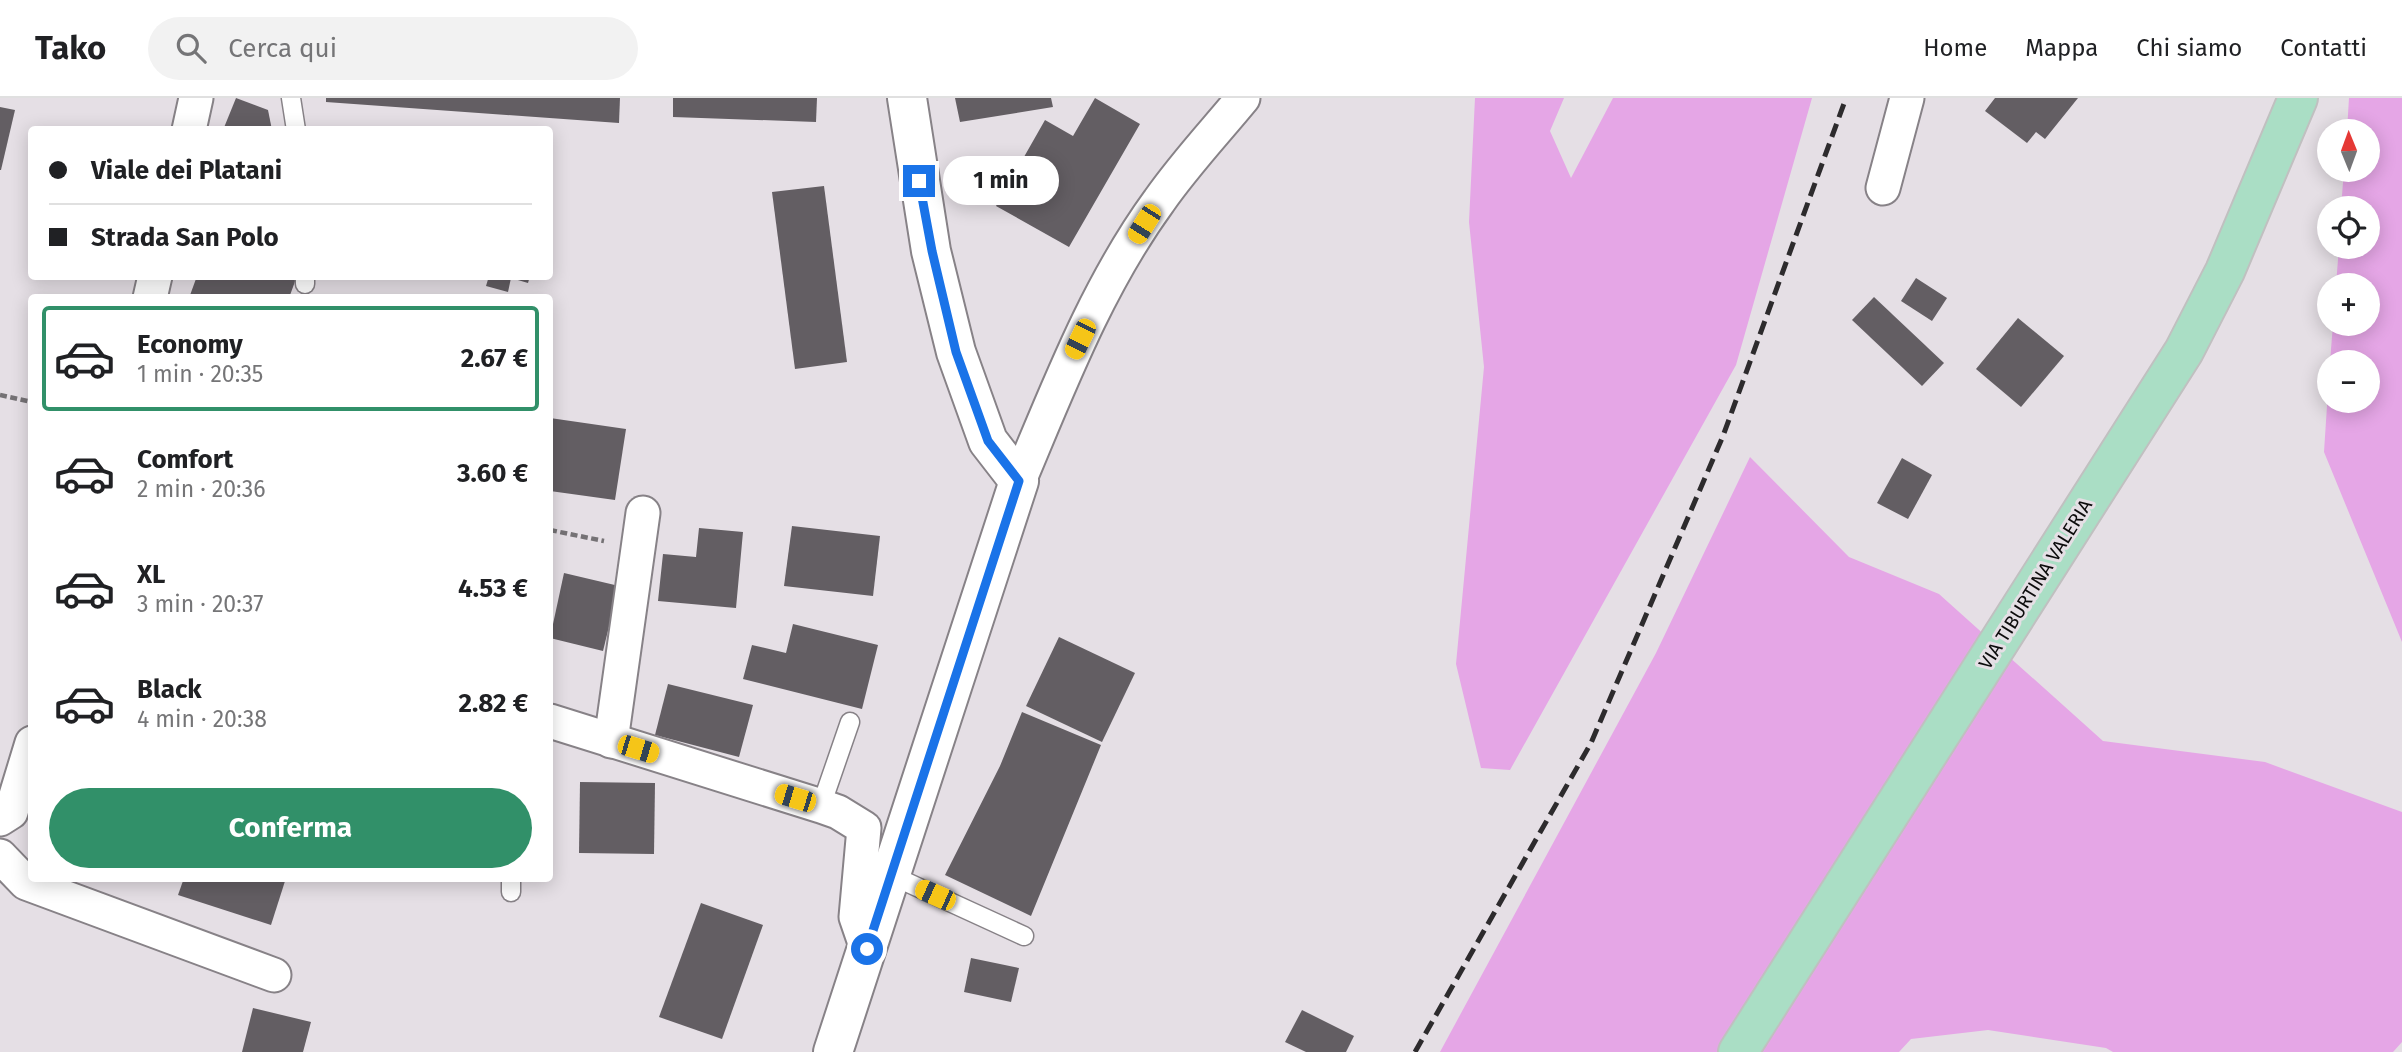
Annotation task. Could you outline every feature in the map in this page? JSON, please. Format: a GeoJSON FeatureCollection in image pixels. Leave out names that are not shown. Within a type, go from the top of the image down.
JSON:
{"type":"FeatureCollection","features":[{"type":"Feature","properties":{"kind":"main road","name":"VIA TIBURTINA VALERIA"},"geometry":{"type":"LineString","coordinates":[[1738,1052],[2184,351],[2225,271],[2298,98]]}},
{"type":"Feature","properties":{"kind":"street"},"geometry":{"type":"LineString","coordinates":[[190,126],[196,98]]}},
{"type":"Feature","properties":{"kind":"street"},"geometry":{"type":"LineString","coordinates":[[907,98],[932,251],[956,352],[988,441],[1019,481]]}},
{"type":"Feature","properties":{"kind":"street"},"geometry":{"type":"LineString","coordinates":[[833,1052],[1019,481],[1068,363],[1104,291],[1158,202],[1243,98]]}},
{"type":"Feature","properties":{"kind":"street"},"geometry":{"type":"LineString","coordinates":[[1883,188],[1907,98]]}},
{"type":"Feature","properties":{"kind":"street"},"geometry":{"type":"LineString","coordinates":[[611,741],[643,513]]}},
{"type":"Feature","properties":{"kind":"street"},"geometry":{"type":"LineString","coordinates":[[553,722],[821,806],[838,812],[864,828],[856,917],[867,949]]}},
{"type":"Feature","properties":{"kind":"street"},"geometry":{"type":"LineString","coordinates":[[0,856],[26,883],[274,975]]}},
{"type":"Feature","properties":{"kind":"lane"},"geometry":{"type":"LineString","coordinates":[[291,98],[295,126]]}},
{"type":"Feature","properties":{"kind":"lane"},"geometry":{"type":"LineString","coordinates":[[821,806],[850,722]]}},
{"type":"Feature","properties":{"kind":"lane"},"geometry":{"type":"LineString","coordinates":[[891,875],[1024,936]]}},
{"type":"Feature","properties":{"kind":"path"},"geometry":{"type":"LineString","coordinates":[[0,395],[28,401]]}},
{"type":"Feature","properties":{"kind":"path"},"geometry":{"type":"LineString","coordinates":[[553,531],[639,548]]}},
{"type":"Feature","properties":{"kind":"shaded area"},"geometry":{"type":"Polygon","coordinates":[[[1475,98],[1564,98],[1550,131],[1571,178],[1613,98],[1812,98],[1736,365],[1510,770],[1481,768],[1456,664],[1484,367],[1469,222],[1475,98]]]}},
{"type":"Feature","properties":{"kind":"shaded area"},"geometry":{"type":"Polygon","coordinates":[[[2349,98],[2402,98],[2402,642],[2324,452],[2327,413],[2380,413],[2380,350],[2331,350],[2332,336],[2380,336],[2380,273],[2337,273],[2338,259],[2380,259],[2380,196],[2342,196],[2343,182],[2380,182],[2380,119],[2348,119],[2349,98]]]}},
{"type":"Feature","properties":{"kind":"shaded area"},"geometry":{"type":"Polygon","coordinates":[[[1750,457],[1849,557],[1939,594],[2103,741],[2265,762],[2402,812],[2402,1042],[2393,1052],[2113,1052],[2106,1048],[1988,1030],[1911,1039],[1899,1052],[1440,1052],[1656,653],[1750,457]]]}},
{"type":"Feature","properties":{"kind":"building"},"geometry":{"type":"Polygon","coordinates":[[[236,98],[268,110],[271,126],[225,126],[236,98]]]}},
{"type":"Feature","properties":{"kind":"building"},"geometry":{"type":"Polygon","coordinates":[[[326,98],[620,98],[619,123],[326,102],[326,98]]]}},
{"type":"Feature","properties":{"kind":"building"},"geometry":{"type":"Polygon","coordinates":[[[673,98],[817,98],[816,122],[673,117],[673,98]]]}},
{"type":"Feature","properties":{"kind":"building"},"geometry":{"type":"Polygon","coordinates":[[[955,98],[1051,98],[1053,107],[960,122],[955,98]]]}},
{"type":"Feature","properties":{"kind":"building"},"geometry":{"type":"Polygon","coordinates":[[[1095,98],[1140,124],[1069,247],[996,206],[1045,120],[1073,136],[1095,98]]]}},
{"type":"Feature","properties":{"kind":"building"},"geometry":{"type":"Polygon","coordinates":[[[1995,98],[2078,98],[2045,139],[2036,132],[2027,143],[1985,111],[1995,98]]]}},
{"type":"Feature","properties":{"kind":"building"},"geometry":{"type":"Polygon","coordinates":[[[0,107],[15,110],[1,170],[0,170],[0,107]]]}},
{"type":"Feature","properties":{"kind":"building"},"geometry":{"type":"Polygon","coordinates":[[[824,186],[847,362],[795,369],[772,192],[824,186]]]}},
{"type":"Feature","properties":{"kind":"building"},"geometry":{"type":"Polygon","coordinates":[[[1916,278],[1947,298],[1932,321],[1901,301],[1916,278]]]}},
{"type":"Feature","properties":{"kind":"building"},"geometry":{"type":"Polygon","coordinates":[[[196,280],[296,280],[290,294],[190,294],[196,280]]]}},
{"type":"Feature","properties":{"kind":"building"},"geometry":{"type":"Polygon","coordinates":[[[488,280],[511,280],[508,292],[486,286],[488,280]]]}},
{"type":"Feature","properties":{"kind":"building"},"geometry":{"type":"Polygon","coordinates":[[[1874,297],[1944,363],[1922,386],[1852,320],[1874,297]]]}},
{"type":"Feature","properties":{"kind":"building"},"geometry":{"type":"Polygon","coordinates":[[[2018,318],[2064,356],[2021,407],[1976,369],[2018,318]]]}},
{"type":"Feature","properties":{"kind":"building"},"geometry":{"type":"Polygon","coordinates":[[[553,418],[626,429],[615,500],[553,491],[553,418]]]}},
{"type":"Feature","properties":{"kind":"building"},"geometry":{"type":"Polygon","coordinates":[[[1902,458],[1932,475],[1908,519],[1877,503],[1902,458]]]}},
{"type":"Feature","properties":{"kind":"building"},"geometry":{"type":"Polygon","coordinates":[[[792,526],[880,536],[873,596],[784,586],[792,526]]]}},
{"type":"Feature","properties":{"kind":"building"},"geometry":{"type":"Polygon","coordinates":[[[699,528],[743,532],[736,608],[658,601],[663,554],[696,557],[699,528]]]}},
{"type":"Feature","properties":{"kind":"building"},"geometry":{"type":"Polygon","coordinates":[[[564,573],[619,586],[603,651],[553,639],[553,624],[564,573]]]}},
{"type":"Feature","properties":{"kind":"building"},"geometry":{"type":"Polygon","coordinates":[[[793,624],[878,645],[862,709],[743,679],[752,645],[786,653],[793,624]]]}},
{"type":"Feature","properties":{"kind":"building"},"geometry":{"type":"Polygon","coordinates":[[[1059,637],[1135,673],[1102,742],[1026,706],[1059,637]]]}},
{"type":"Feature","properties":{"kind":"building"},"geometry":{"type":"Polygon","coordinates":[[[668,684],[753,705],[739,757],[655,735],[668,684]]]}},
{"type":"Feature","properties":{"kind":"building"},"geometry":{"type":"Polygon","coordinates":[[[1022,712],[1101,745],[1031,916],[945,875],[1000,766],[1022,712]]]}},
{"type":"Feature","properties":{"kind":"building"},"geometry":{"type":"Polygon","coordinates":[[[580,782],[655,783],[654,854],[579,853],[580,782]]]}},
{"type":"Feature","properties":{"kind":"building"},"geometry":{"type":"Polygon","coordinates":[[[183,882],[285,882],[271,925],[178,895],[183,882]]]}},
{"type":"Feature","properties":{"kind":"building"},"geometry":{"type":"Polygon","coordinates":[[[701,903],[763,925],[722,1039],[659,1017],[701,903]]]}},
{"type":"Feature","properties":{"kind":"building"},"geometry":{"type":"Polygon","coordinates":[[[971,958],[1019,968],[1011,1002],[964,992],[971,958]]]}},
{"type":"Feature","properties":{"kind":"building"},"geometry":{"type":"Polygon","coordinates":[[[253,1008],[311,1022],[303,1052],[242,1052],[253,1008]]]}},
{"type":"Feature","properties":{"kind":"building"},"geometry":{"type":"Polygon","coordinates":[[[1302,1010],[1354,1036],[1346,1052],[1306,1052],[1285,1042],[1302,1010]]]}},
{"type":"Feature","properties":{"kind":"railway"},"geometry":{"type":"LineString","coordinates":[[1415,1052],[1591,743],[1723,436],[1846,98]]}},
{"type":"Feature","properties":{"kind":"route"},"geometry":{"type":"LineString","coordinates":[[867,949],[1019,481],[988,441],[956,352],[919,181]]}}]}
